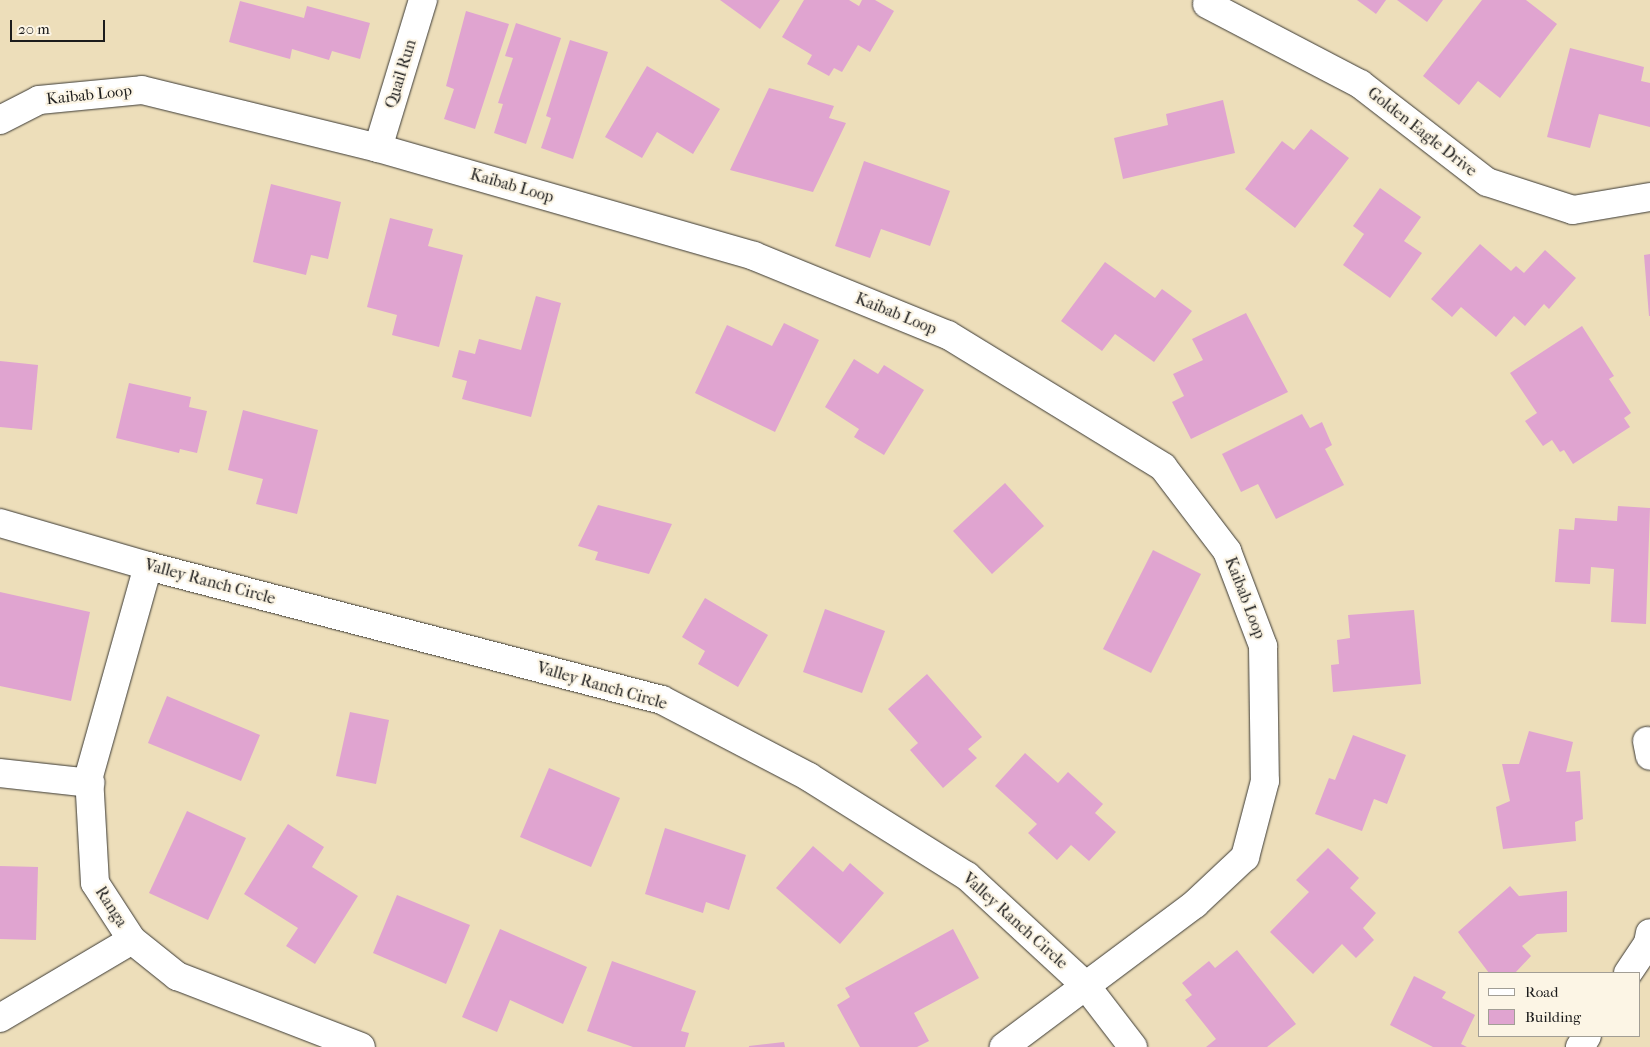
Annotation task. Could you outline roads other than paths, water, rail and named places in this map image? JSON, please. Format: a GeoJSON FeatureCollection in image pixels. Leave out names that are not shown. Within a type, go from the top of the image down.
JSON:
{"type":"FeatureCollection","features":[{"type":"Feature","properties":{"kind":"street","name":"Quail Run"},"geometry":{"type":"LineString","coordinates":[[378,148],[423,0]]}},
{"type":"Feature","properties":{"kind":"street","name":"Golden Eagle Drive"},"geometry":{"type":"LineString","coordinates":[[1207,4],[1360,84],[1487,182],[1573,210],[1650,197]]}},
{"type":"Feature","properties":{"kind":"street","name":"Kaibab Loop"},"geometry":{"type":"LineString","coordinates":[[0,120],[39,100],[142,90],[378,148],[754,256],[948,335],[1163,467],[1227,551],[1263,646],[1265,781],[1245,857],[1195,904],[1004,1047]]}},
{"type":"Feature","properties":{"kind":"street","name":"Valley Ranch Circle"},"geometry":{"type":"LineString","coordinates":[[0,523],[148,566],[662,700],[809,777],[967,876],[1086,986],[1133,1047]]}},
{"type":"Feature","properties":{"kind":"street","name":"Ranga"},"geometry":{"type":"LineString","coordinates":[[148,566],[90,782],[95,883],[132,940],[177,976],[361,1047]]}},
{"type":"Feature","properties":{"kind":"street"},"geometry":{"type":"LineString","coordinates":[[0,773],[90,782]]}},
{"type":"Feature","properties":{"kind":"street"},"geometry":{"type":"LineString","coordinates":[[1629,972],[1648,943],[1650,933]]}},
{"type":"Feature","properties":{"kind":"street"},"geometry":{"type":"LineString","coordinates":[[0,1018],[132,940]]}}]}
